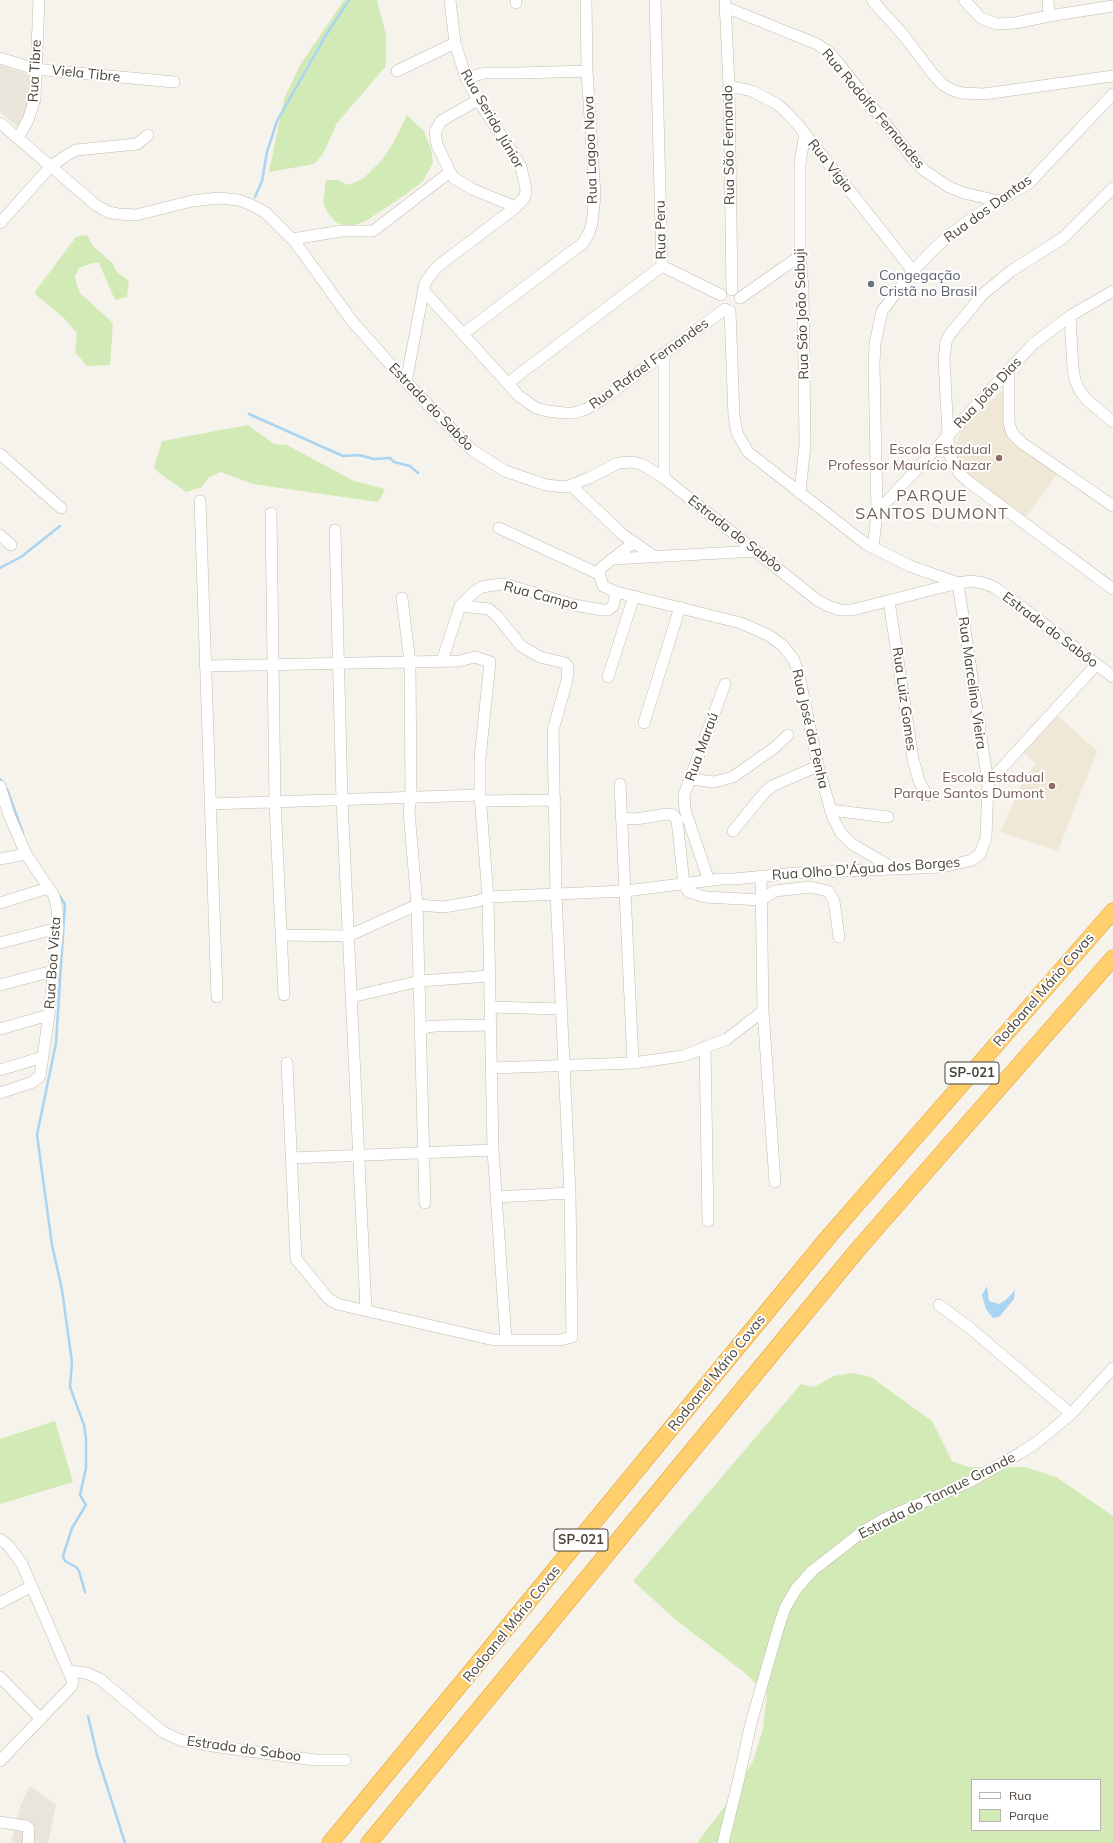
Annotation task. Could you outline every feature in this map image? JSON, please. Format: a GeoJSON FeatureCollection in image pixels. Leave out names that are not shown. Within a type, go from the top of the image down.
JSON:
{"type":"FeatureCollection","features":[{"type":"Feature","properties":{"kind":"highway","name":"Rodoanel Mário Covas"},"geometry":{"type":"LineString","coordinates":[[330,1843],[830,1235],[1113,911]]}},
{"type":"Feature","properties":{"kind":"highway","name":"Rodoanel Mário Covas"},"geometry":{"type":"LineString","coordinates":[[369,1843],[859,1248],[1113,958]]}},
{"type":"Feature","properties":{"kind":"street","name":"Rua Tibre"},"geometry":{"type":"LineString","coordinates":[[18,138],[28,120],[35,99],[35,69],[39,0]]}},
{"type":"Feature","properties":{"kind":"street","name":"Rua Serido Júnior"},"geometry":{"type":"LineString","coordinates":[[406,382],[412,359],[425,283],[435,270],[516,207],[525,197],[526,189],[521,167],[478,100],[466,78],[454,43],[450,0]]}},
{"type":"Feature","properties":{"kind":"street","name":"Rua Lagoa Nova"},"geometry":{"type":"LineString","coordinates":[[463,334],[571,252],[583,242],[588,233],[594,209],[595,196],[587,71],[586,0]]}},
{"type":"Feature","properties":{"kind":"street","name":"Rua Peru"},"geometry":{"type":"LineString","coordinates":[[508,383],[662,266],[655,0]]}},
{"type":"Feature","properties":{"kind":"street"},"geometry":{"type":"LineString","coordinates":[[872,0],[933,74],[943,85],[952,90],[962,93],[984,94],[1113,76]]}},
{"type":"Feature","properties":{"kind":"street"},"geometry":{"type":"LineString","coordinates":[[964,0],[981,18],[996,24],[1015,23],[1113,6]]}},
{"type":"Feature","properties":{"kind":"street"},"geometry":{"type":"LineString","coordinates":[[1048,0],[1049,16]]}},
{"type":"Feature","properties":{"kind":"street","name":"Rua São Fernando"},"geometry":{"type":"LineString","coordinates":[[725,3],[736,294]]}},
{"type":"Feature","properties":{"kind":"street","name":"Rua Rodolfo Fernandes"},"geometry":{"type":"LineString","coordinates":[[725,3],[818,44],[830,53],[925,171],[950,187],[964,193],[999,201]]}},
{"type":"Feature","properties":{"kind":"street"},"geometry":{"type":"LineString","coordinates":[[397,71],[454,43]]}},
{"type":"Feature","properties":{"kind":"street","name":"Viela Tibre"},"geometry":{"type":"LineString","coordinates":[[0,58],[35,69],[174,82]]}},
{"type":"Feature","properties":{"kind":"street"},"geometry":{"type":"LineString","coordinates":[[466,78],[485,73],[519,74],[587,71]]}},
{"type":"Feature","properties":{"kind":"street","name":"Rua Vigia"},"geometry":{"type":"LineString","coordinates":[[728,86],[752,91],[777,104],[798,125],[913,271]]}},
{"type":"Feature","properties":{"kind":"street","name":"Rua dos Dantas"},"geometry":{"type":"LineString","coordinates":[[873,548],[877,512],[874,364],[875,344],[882,311],[913,271],[949,236],[999,201],[1029,183],[1113,94]]}},
{"type":"Feature","properties":{"kind":"street"},"geometry":{"type":"LineString","coordinates":[[478,100],[447,117],[436,127],[436,145],[450,172],[459,182],[516,207]]}},
{"type":"Feature","properties":{"kind":"street","name":"Estrada do Sabôo"},"geometry":{"type":"LineString","coordinates":[[0,123],[96,205],[108,212],[136,215],[192,201],[218,198],[239,200],[266,213],[292,239],[352,321],[456,436],[487,461],[505,471],[546,485],[558,487],[572,486],[604,469],[626,461],[643,465],[664,478],[818,600],[828,606],[840,610],[852,610],[958,583],[977,582],[994,587],[1112,676]]}},
{"type":"Feature","properties":{"kind":"street"},"geometry":{"type":"LineString","coordinates":[[0,223],[50,167],[76,150],[138,144],[148,134]]}},
{"type":"Feature","properties":{"kind":"street","name":"Rua São João Sabuji"},"geometry":{"type":"LineString","coordinates":[[800,493],[805,444],[803,289],[800,256],[800,163],[805,134]]}},
{"type":"Feature","properties":{"kind":"street"},"geometry":{"type":"LineString","coordinates":[[292,239],[342,231],[372,231],[450,172]]}},
{"type":"Feature","properties":{"kind":"street"},"geometry":{"type":"LineString","coordinates":[[1113,188],[1063,238],[1011,271],[987,290],[950,334],[946,342],[944,360],[947,436],[951,461],[969,482],[1113,589]]}},
{"type":"Feature","properties":{"kind":"street"},"geometry":{"type":"LineString","coordinates":[[721,295],[725,292],[736,294],[800,256]]}},
{"type":"Feature","properties":{"kind":"street"},"geometry":{"type":"LineString","coordinates":[[662,266],[721,295]]}},
{"type":"Feature","properties":{"kind":"street"},"geometry":{"type":"LineString","coordinates":[[423,290],[508,383]]}},
{"type":"Feature","properties":{"kind":"street","name":"Rua João Dias"},"geometry":{"type":"LineString","coordinates":[[877,512],[1033,344],[1070,316],[1113,291]]}},
{"type":"Feature","properties":{"kind":"street"},"geometry":{"type":"LineString","coordinates":[[727,310],[738,307],[736,294]]}},
{"type":"Feature","properties":{"kind":"street"},"geometry":{"type":"LineString","coordinates":[[721,295],[720,304],[727,310],[734,416],[737,433],[748,452],[855,536],[873,548],[910,566],[958,583]]}},
{"type":"Feature","properties":{"kind":"street","name":"Rua Rafael Fernandes"},"geometry":{"type":"LineString","coordinates":[[508,383],[528,403],[547,411],[574,412],[586,409],[600,401],[727,310]]}},
{"type":"Feature","properties":{"kind":"street"},"geometry":{"type":"LineString","coordinates":[[1070,316],[1075,380],[1087,400],[1113,422]]}},
{"type":"Feature","properties":{"kind":"street"},"geometry":{"type":"LineString","coordinates":[[664,355],[664,478]]}},
{"type":"Feature","properties":{"kind":"street"},"geometry":{"type":"LineString","coordinates":[[1009,370],[1009,423],[1012,433],[1022,443],[1113,506]]}},
{"type":"Feature","properties":{"kind":"street"},"geometry":{"type":"LineString","coordinates":[[0,454],[61,508]]}},
{"type":"Feature","properties":{"kind":"street"},"geometry":{"type":"LineString","coordinates":[[572,486],[607,521],[633,543],[656,557]]}},
{"type":"Feature","properties":{"kind":"street"},"geometry":{"type":"LineString","coordinates":[[200,501],[217,997]]}},
{"type":"Feature","properties":{"kind":"street"},"geometry":{"type":"LineString","coordinates":[[270,513],[276,802],[284,995]]}},
{"type":"Feature","properties":{"kind":"street"},"geometry":{"type":"LineString","coordinates":[[499,528],[599,574],[600,568],[604,564],[633,543]]}},
{"type":"Feature","properties":{"kind":"street"},"geometry":{"type":"LineString","coordinates":[[335,530],[342,800],[366,1310]]}},
{"type":"Feature","properties":{"kind":"street"},"geometry":{"type":"LineString","coordinates":[[0,535],[11,545]]}},
{"type":"Feature","properties":{"kind":"street"},"geometry":{"type":"LineString","coordinates":[[612,559],[757,551]]}},
{"type":"Feature","properties":{"kind":"street","name":"Rua José da Penha"},"geometry":{"type":"LineString","coordinates":[[599,574],[603,586],[616,592],[741,623],[768,635],[782,645],[794,660],[799,675],[818,766],[830,810],[841,833],[852,844],[894,868]]}},
{"type":"Feature","properties":{"kind":"street","name":"Rua Marcelino Vieira"},"geometry":{"type":"LineString","coordinates":[[958,583],[988,783]]}},
{"type":"Feature","properties":{"kind":"street","name":"Rua Campo"},"geometry":{"type":"LineString","coordinates":[[460,606],[474,592],[490,585],[512,586],[574,605],[603,610],[608,610],[613,606],[616,592]]}},
{"type":"Feature","properties":{"kind":"street"},"geometry":{"type":"LineString","coordinates":[[608,677],[634,596]]}},
{"type":"Feature","properties":{"kind":"street"},"geometry":{"type":"LineString","coordinates":[[402,598],[410,662],[410,798],[408,810],[417,905],[425,1203]]}},
{"type":"Feature","properties":{"kind":"street","name":"Rua Luiz Gomes"},"geometry":{"type":"LineString","coordinates":[[889,601],[914,765],[919,781],[927,795]]}},
{"type":"Feature","properties":{"kind":"street"},"geometry":{"type":"LineString","coordinates":[[287,1063],[296,1259],[328,1298],[338,1304],[494,1340],[560,1340],[572,1336],[570,1193],[556,894],[553,730],[567,680],[568,667],[565,663],[540,657],[521,646],[498,617],[489,609],[460,606],[442,661]]}},
{"type":"Feature","properties":{"kind":"street"},"geometry":{"type":"LineString","coordinates":[[644,723],[680,607]]}},
{"type":"Feature","properties":{"kind":"street"},"geometry":{"type":"LineString","coordinates":[[205,666],[459,661],[475,657],[490,662],[480,758],[480,798],[488,897],[493,1150],[506,1340]]}},
{"type":"Feature","properties":{"kind":"street"},"geometry":{"type":"LineString","coordinates":[[988,783],[1096,665]]}},
{"type":"Feature","properties":{"kind":"street","name":"Rua Maraú"},"geometry":{"type":"LineString","coordinates":[[709,881],[685,810],[684,795],[725,684]]}},
{"type":"Feature","properties":{"kind":"street"},"geometry":{"type":"LineString","coordinates":[[690,779],[714,782],[733,777],[774,748],[788,735]]}},
{"type":"Feature","properties":{"kind":"street"},"geometry":{"type":"LineString","coordinates":[[733,831],[765,792],[772,786],[818,766]]}},
{"type":"Feature","properties":{"kind":"street","name":"Rua Olho D'Água dos Borges"},"geometry":{"type":"LineString","coordinates":[[417,905],[444,907],[478,902],[488,897],[626,891],[709,881],[797,873],[958,864],[972,860],[980,854],[986,838],[988,783]]}},
{"type":"Feature","properties":{"kind":"street"},"geometry":{"type":"LineString","coordinates":[[620,784],[633,1063]]}},
{"type":"Feature","properties":{"kind":"street","name":"Rua Boa Vista"},"geometry":{"type":"LineString","coordinates":[[0,786],[5,817],[26,854],[54,896],[57,908],[58,928],[42,1071],[37,1079],[0,1093]]}},
{"type":"Feature","properties":{"kind":"street"},"geometry":{"type":"LineString","coordinates":[[210,804],[410,798],[555,800]]}},
{"type":"Feature","properties":{"kind":"street"},"geometry":{"type":"LineString","coordinates":[[830,810],[888,817]]}},
{"type":"Feature","properties":{"kind":"street"},"geometry":{"type":"LineString","coordinates":[[621,818],[636,819],[667,814],[674,815],[677,820],[684,884],[689,892],[705,897],[761,900],[775,891],[810,887],[828,890],[834,901],[839,937]]}},
{"type":"Feature","properties":{"kind":"street"},"geometry":{"type":"LineString","coordinates":[[0,859],[26,854]]}},
{"type":"Feature","properties":{"kind":"street"},"geometry":{"type":"LineString","coordinates":[[761,877],[763,1011],[775,1182]]}},
{"type":"Feature","properties":{"kind":"street"},"geometry":{"type":"LineString","coordinates":[[0,903],[48,888]]}},
{"type":"Feature","properties":{"kind":"street"},"geometry":{"type":"LineString","coordinates":[[281,935],[348,936],[417,905]]}},
{"type":"Feature","properties":{"kind":"street"},"geometry":{"type":"LineString","coordinates":[[0,941],[58,928]]}},
{"type":"Feature","properties":{"kind":"street"},"geometry":{"type":"LineString","coordinates":[[0,985],[53,971]]}},
{"type":"Feature","properties":{"kind":"street"},"geometry":{"type":"LineString","coordinates":[[351,997],[420,981],[490,976]]}},
{"type":"Feature","properties":{"kind":"street"},"geometry":{"type":"LineString","coordinates":[[490,1008],[561,1009]]}},
{"type":"Feature","properties":{"kind":"street"},"geometry":{"type":"LineString","coordinates":[[492,1068],[633,1063],[683,1056],[727,1039],[763,1011]]}},
{"type":"Feature","properties":{"kind":"street"},"geometry":{"type":"LineString","coordinates":[[0,1029],[49,1015]]}},
{"type":"Feature","properties":{"kind":"street"},"geometry":{"type":"LineString","coordinates":[[421,1031],[427,1027],[435,1026],[491,1025]]}},
{"type":"Feature","properties":{"kind":"street"},"geometry":{"type":"LineString","coordinates":[[705,1047],[708,1221]]}},
{"type":"Feature","properties":{"kind":"street"},"geometry":{"type":"LineString","coordinates":[[0,1070],[43,1057]]}},
{"type":"Feature","properties":{"kind":"street"},"geometry":{"type":"LineString","coordinates":[[291,1158],[493,1150]]}},
{"type":"Feature","properties":{"kind":"street"},"geometry":{"type":"LineString","coordinates":[[496,1197],[570,1193]]}},
{"type":"Feature","properties":{"kind":"street"},"geometry":{"type":"LineString","coordinates":[[939,1305],[970,1328],[1072,1414]]}},
{"type":"Feature","properties":{"kind":"street","name":"Estrada do Tanque Grande"},"geometry":{"type":"LineString","coordinates":[[723,1843],[739,1778],[750,1723],[785,1608],[796,1589],[812,1571],[862,1532],[884,1519],[971,1481],[1036,1443],[1072,1414],[1113,1368]]}},
{"type":"Feature","properties":{"kind":"street"},"geometry":{"type":"LineString","coordinates":[[0,1539],[16,1554],[70,1671],[73,1682],[72,1687],[0,1761]]}},
{"type":"Feature","properties":{"kind":"street"},"geometry":{"type":"LineString","coordinates":[[0,1603],[32,1586]]}},
{"type":"Feature","properties":{"kind":"street","name":"Estrada do Saboo"},"geometry":{"type":"LineString","coordinates":[[70,1671],[86,1673],[100,1679],[163,1732],[180,1740],[196,1744],[315,1760],[345,1760]]}},
{"type":"Feature","properties":{"kind":"street"},"geometry":{"type":"LineString","coordinates":[[0,1677],[41,1719]]}},
{"type":"Feature","properties":{"kind":"street"},"geometry":{"type":"LineString","coordinates":[[0,1822],[26,1826],[29,1828],[28,1843]]}},
{"type":"Feature","properties":{"kind":"shaded area"},"geometry":{"type":"Polygon","coordinates":[[[0,65],[32,76],[26,113],[19,128],[0,112],[0,65]]]}},
{"type":"Feature","properties":{"kind":"shaded area","name":"Escola Estadual Professor Maurício Nazar"},"geometry":{"type":"Polygon","coordinates":[[[1003,389],[1006,390],[1006,429],[1059,471],[1026,517],[969,475],[958,463],[956,453],[957,442],[962,428],[1003,389]]]}},
{"type":"Feature","properties":{"kind":"shaded area","name":"Escola Estadual Parque Santos Dumont"},"geometry":{"type":"Polygon","coordinates":[[[1058,716],[1097,751],[1058,851],[1000,832],[1025,777],[1036,764],[1023,752],[1058,716]]]}},
{"type":"Feature","properties":{"kind":"shaded area"},"geometry":{"type":"Polygon","coordinates":[[[30,1786],[56,1805],[48,1843],[11,1843],[21,1804],[30,1786]]]}},
{"type":"Feature","properties":{"kind":"green space"},"geometry":{"type":"Polygon","coordinates":[[[344,0],[377,0],[386,35],[386,66],[337,123],[323,154],[314,164],[269,172],[284,99],[300,65],[344,0]]]}},
{"type":"Feature","properties":{"kind":"green space"},"geometry":{"type":"Polygon","coordinates":[[[407,115],[424,131],[431,149],[433,163],[423,181],[366,221],[349,227],[337,223],[329,215],[323,203],[326,180],[337,180],[349,185],[364,178],[382,160],[392,145],[407,115]]]}},
{"type":"Feature","properties":{"kind":"green space"},"geometry":{"type":"Polygon","coordinates":[[[87,235],[94,247],[112,263],[117,272],[129,281],[127,297],[115,300],[99,263],[92,263],[79,268],[75,276],[80,293],[113,323],[110,365],[87,366],[75,352],[77,333],[63,317],[34,293],[76,237],[87,235]]]}},
{"type":"Feature","properties":{"kind":"green space"},"geometry":{"type":"Polygon","coordinates":[[[248,425],[274,444],[287,445],[354,481],[385,489],[378,502],[253,484],[221,472],[209,477],[202,487],[186,492],[159,473],[154,467],[162,441],[248,425]]]}},
{"type":"Feature","properties":{"kind":"green space"},"geometry":{"type":"Polygon","coordinates":[[[852,1373],[871,1377],[932,1421],[952,1461],[968,1467],[1025,1467],[1056,1477],[1113,1516],[1113,1843],[697,1843],[725,1806],[753,1761],[763,1729],[767,1694],[745,1673],[676,1620],[633,1581],[801,1384],[814,1387],[834,1376],[852,1373]]]}},
{"type":"Feature","properties":{"kind":"green space"},"geometry":{"type":"Polygon","coordinates":[[[55,1421],[73,1482],[0,1504],[0,1439],[55,1421]]]}},
{"type":"Feature","properties":{"kind":"water"},"geometry":{"type":"Polygon","coordinates":[[[987,1286],[989,1301],[999,1304],[1006,1300],[1015,1290],[1014,1299],[999,1317],[993,1318],[986,1309],[982,1295],[987,1286]]]}},
{"type":"Feature","properties":{"kind":"waterway"},"geometry":{"type":"LineString","coordinates":[[255,197],[262,181],[267,152],[277,121],[326,35],[349,0]]}},
{"type":"Feature","properties":{"kind":"waterway"},"geometry":{"type":"LineString","coordinates":[[249,414],[343,456],[359,455],[374,459],[390,458],[394,462],[410,466],[418,473]]}},
{"type":"Feature","properties":{"kind":"waterway"},"geometry":{"type":"LineString","coordinates":[[0,568],[21,557],[60,526]]}},
{"type":"Feature","properties":{"kind":"waterway"},"geometry":{"type":"LineString","coordinates":[[0,779],[5,785]]}},
{"type":"Feature","properties":{"kind":"waterway"},"geometry":{"type":"LineString","coordinates":[[7,789],[23,833]]}},
{"type":"Feature","properties":{"kind":"waterway"},"geometry":{"type":"LineString","coordinates":[[58,894],[65,904],[56,1043],[37,1135],[52,1245],[62,1290],[72,1362],[70,1387],[84,1425],[86,1438],[86,1468],[80,1495],[86,1505],[72,1528],[63,1556],[65,1561],[76,1567],[79,1571],[85,1592]]}},
{"type":"Feature","properties":{"kind":"waterway"},"geometry":{"type":"LineString","coordinates":[[88,1716],[97,1755],[125,1843]]}},
{"type":"Feature","properties":{"kind":"place","name":"Congegação Cristã no Brasil"},"geometry":{"type":"Point","coordinates":[871,284]}},
{"type":"Feature","properties":{"kind":"place","name":"Escola Estadual Professor Maurício Nazar"},"geometry":{"type":"Point","coordinates":[999,458]}},
{"type":"Feature","properties":{"kind":"place","name":"Escola Estadual Parque Santos Dumont"},"geometry":{"type":"Point","coordinates":[1052,786]}},
{"type":"Feature","properties":{"kind":"district","name":"PARQUE SANTOS DUMONT"},"geometry":{"type":"Point","coordinates":[932,505]}}]}
